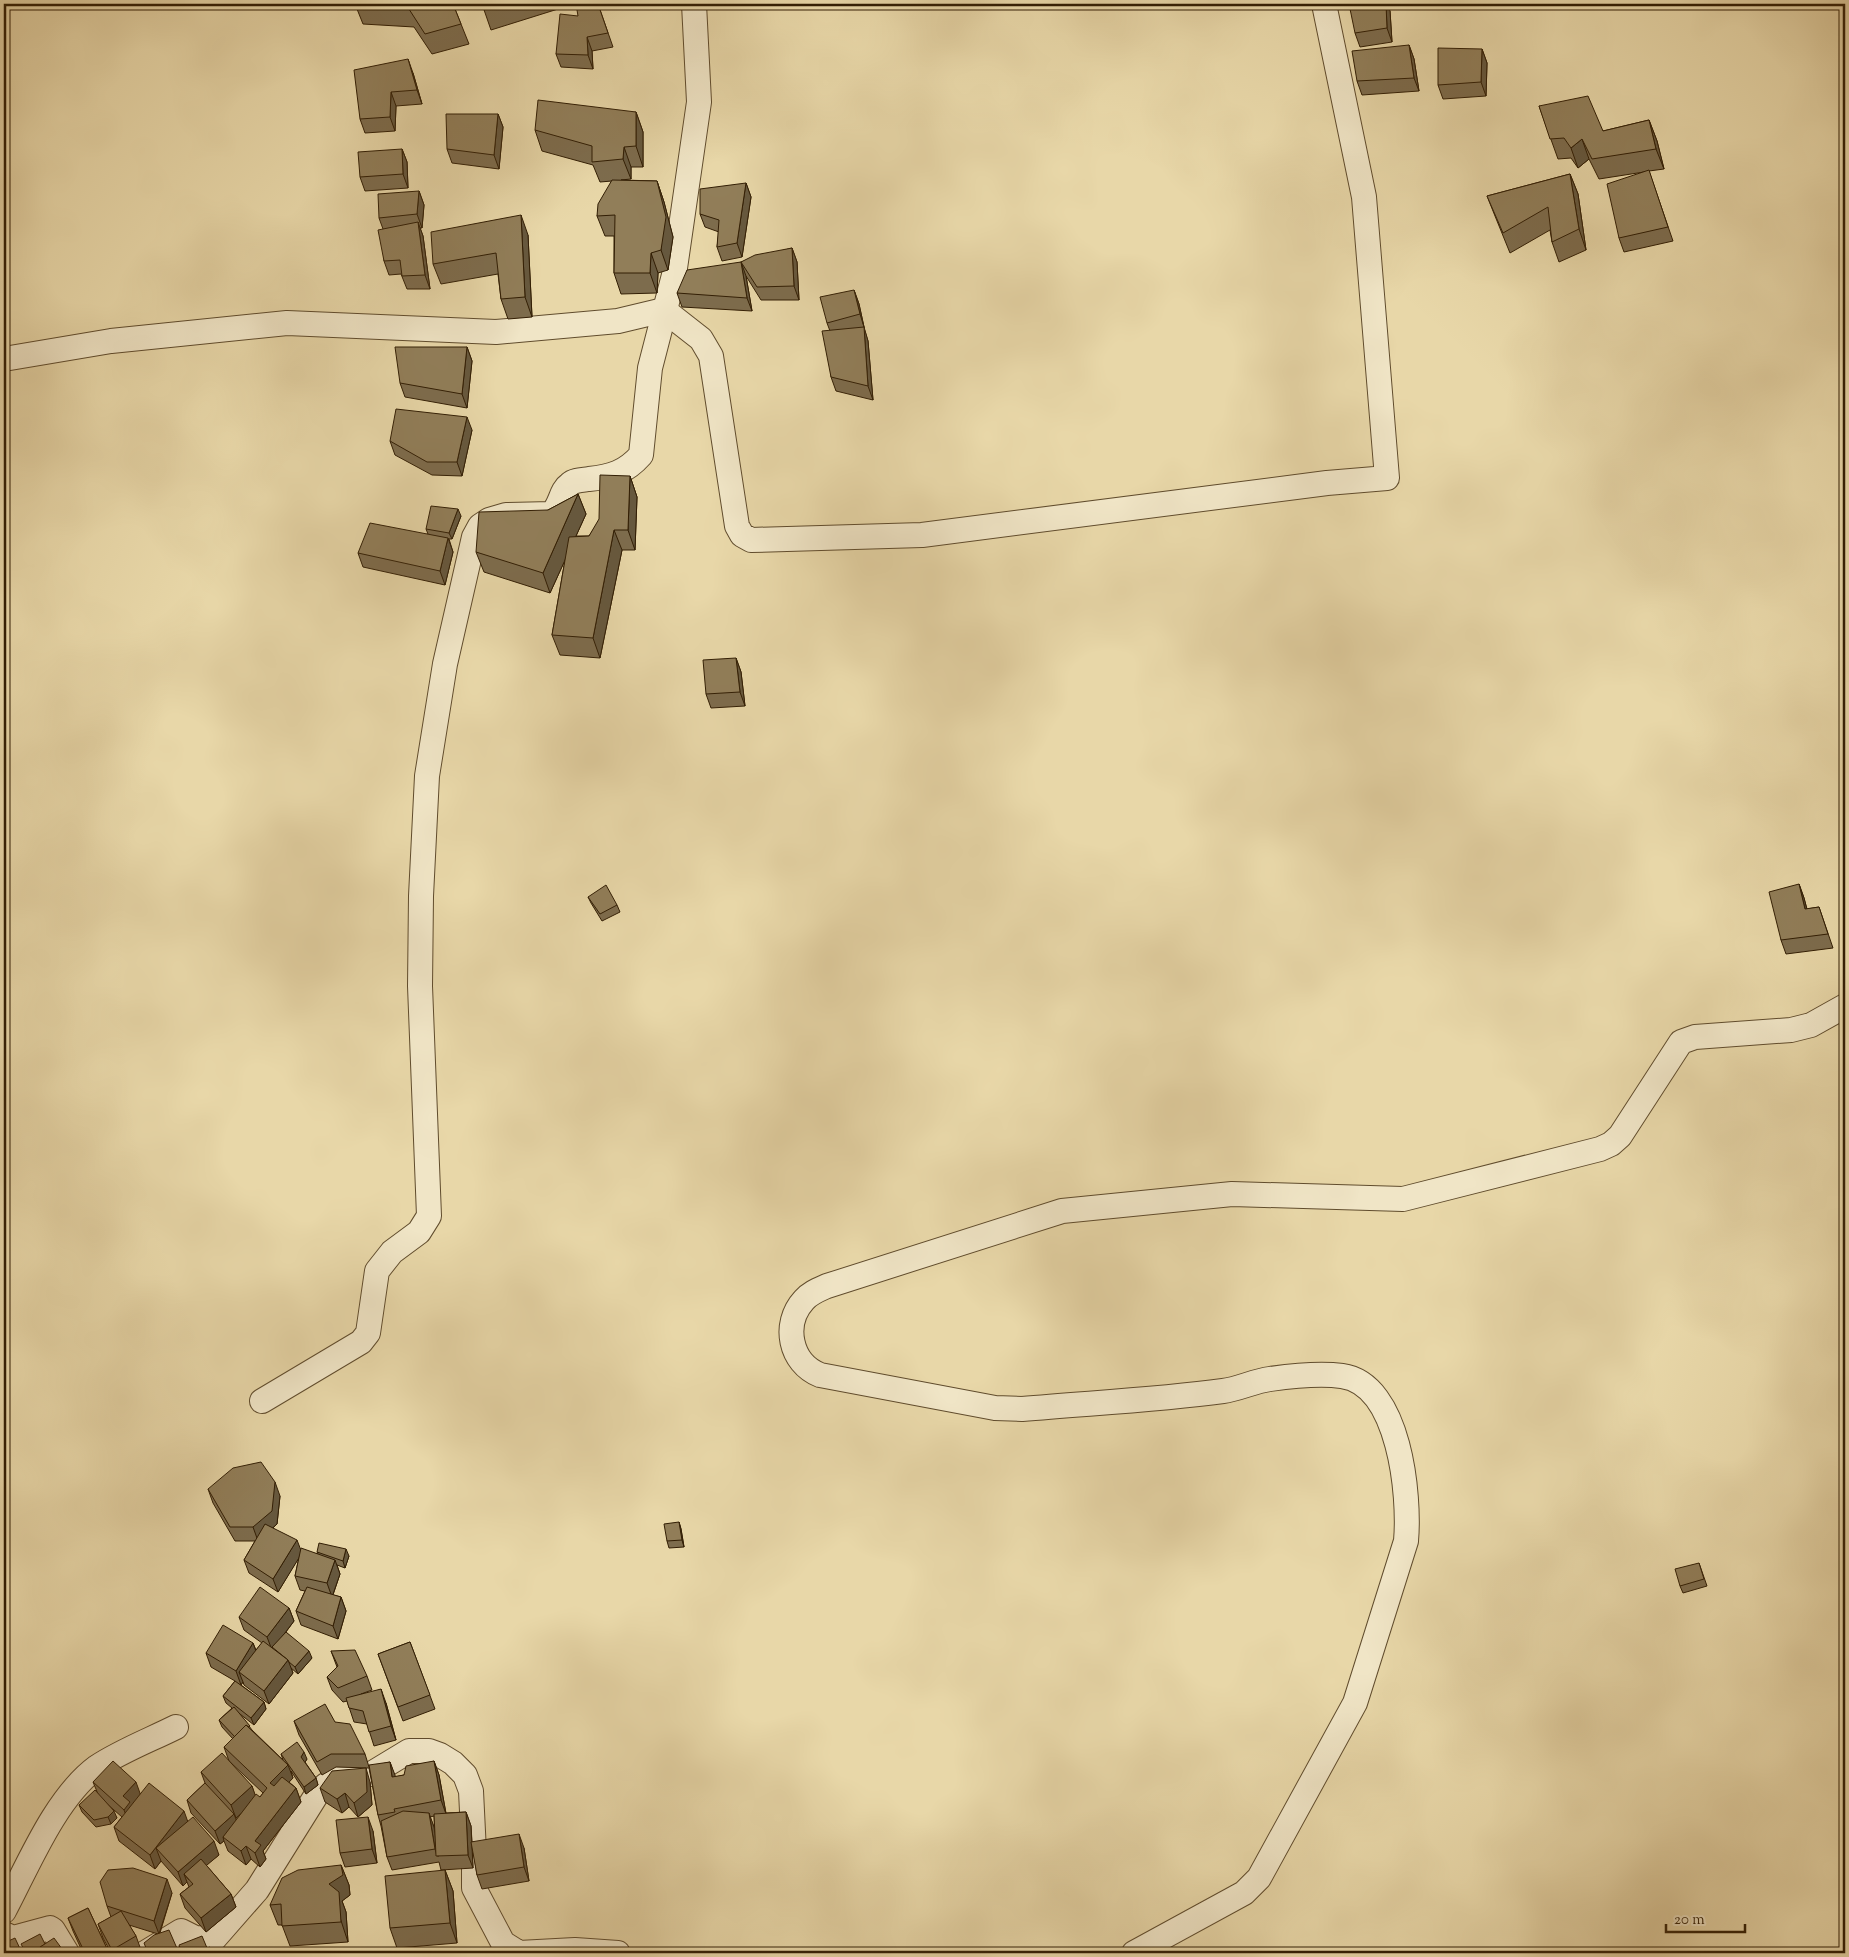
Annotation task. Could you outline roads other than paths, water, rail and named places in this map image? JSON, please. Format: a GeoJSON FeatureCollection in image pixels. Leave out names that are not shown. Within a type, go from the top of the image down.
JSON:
{"type":"FeatureCollection","features":[{"type":"Feature","properties":{"kind":"street"},"geometry":{"type":"LineString","coordinates":[[262,1401],[361,1342],[368,1333],[377,1271],[392,1252],[419,1232],[428,1216],[420,986],[427,776],[445,664],[474,536],[480,526],[489,520],[506,515],[551,514],[555,511],[565,488],[571,482],[611,477],[626,469],[641,455],[650,368],[674,275],[700,102],[694,4]]}},
{"type":"Feature","properties":{"kind":"street"},"geometry":{"type":"LineString","coordinates":[[664,310],[701,339],[711,356],[737,526],[742,535],[751,540],[922,535],[1387,478],[1364,197],[1324,4]]}},
{"type":"Feature","properties":{"kind":"street"},"geometry":{"type":"LineString","coordinates":[[4,359],[111,341],[287,323],[496,332],[618,321],[664,310]]}},
{"type":"Feature","properties":{"kind":"street"},"geometry":{"type":"LineString","coordinates":[[1134,1953],[1244,1893],[1259,1878],[1356,1703],[1406,1541],[1408,1522],[1402,1473],[1395,1439],[1387,1414],[1380,1401],[1366,1387],[1343,1376],[1270,1379],[1223,1391],[1022,1409],[995,1408],[820,1375],[808,1370],[800,1362],[794,1350],[791,1324],[803,1301],[811,1293],[827,1286],[1062,1211],[1232,1194],[1402,1199],[1600,1149],[1620,1136],[1681,1042],[1695,1037],[1800,1028],[1816,1022],[1845,1006]]}},
{"type":"Feature","properties":{"kind":"street"},"geometry":{"type":"LineString","coordinates":[[4,1911],[58,1812],[74,1788],[104,1763],[176,1727]]}},
{"type":"Feature","properties":{"kind":"street"},"geometry":{"type":"LineString","coordinates":[[145,1953],[181,1931],[195,1938],[214,1939],[257,1890],[317,1794],[326,1785],[341,1777],[371,1774],[410,1751],[429,1751],[440,1755],[453,1763],[464,1775],[470,1791],[474,1888],[504,1943],[519,1953],[571,1951],[618,1953]]}},
{"type":"Feature","properties":{"kind":"street"},"geometry":{"type":"LineString","coordinates":[[4,1934],[13,1938],[50,1928],[54,1930],[67,1953]]}}]}
